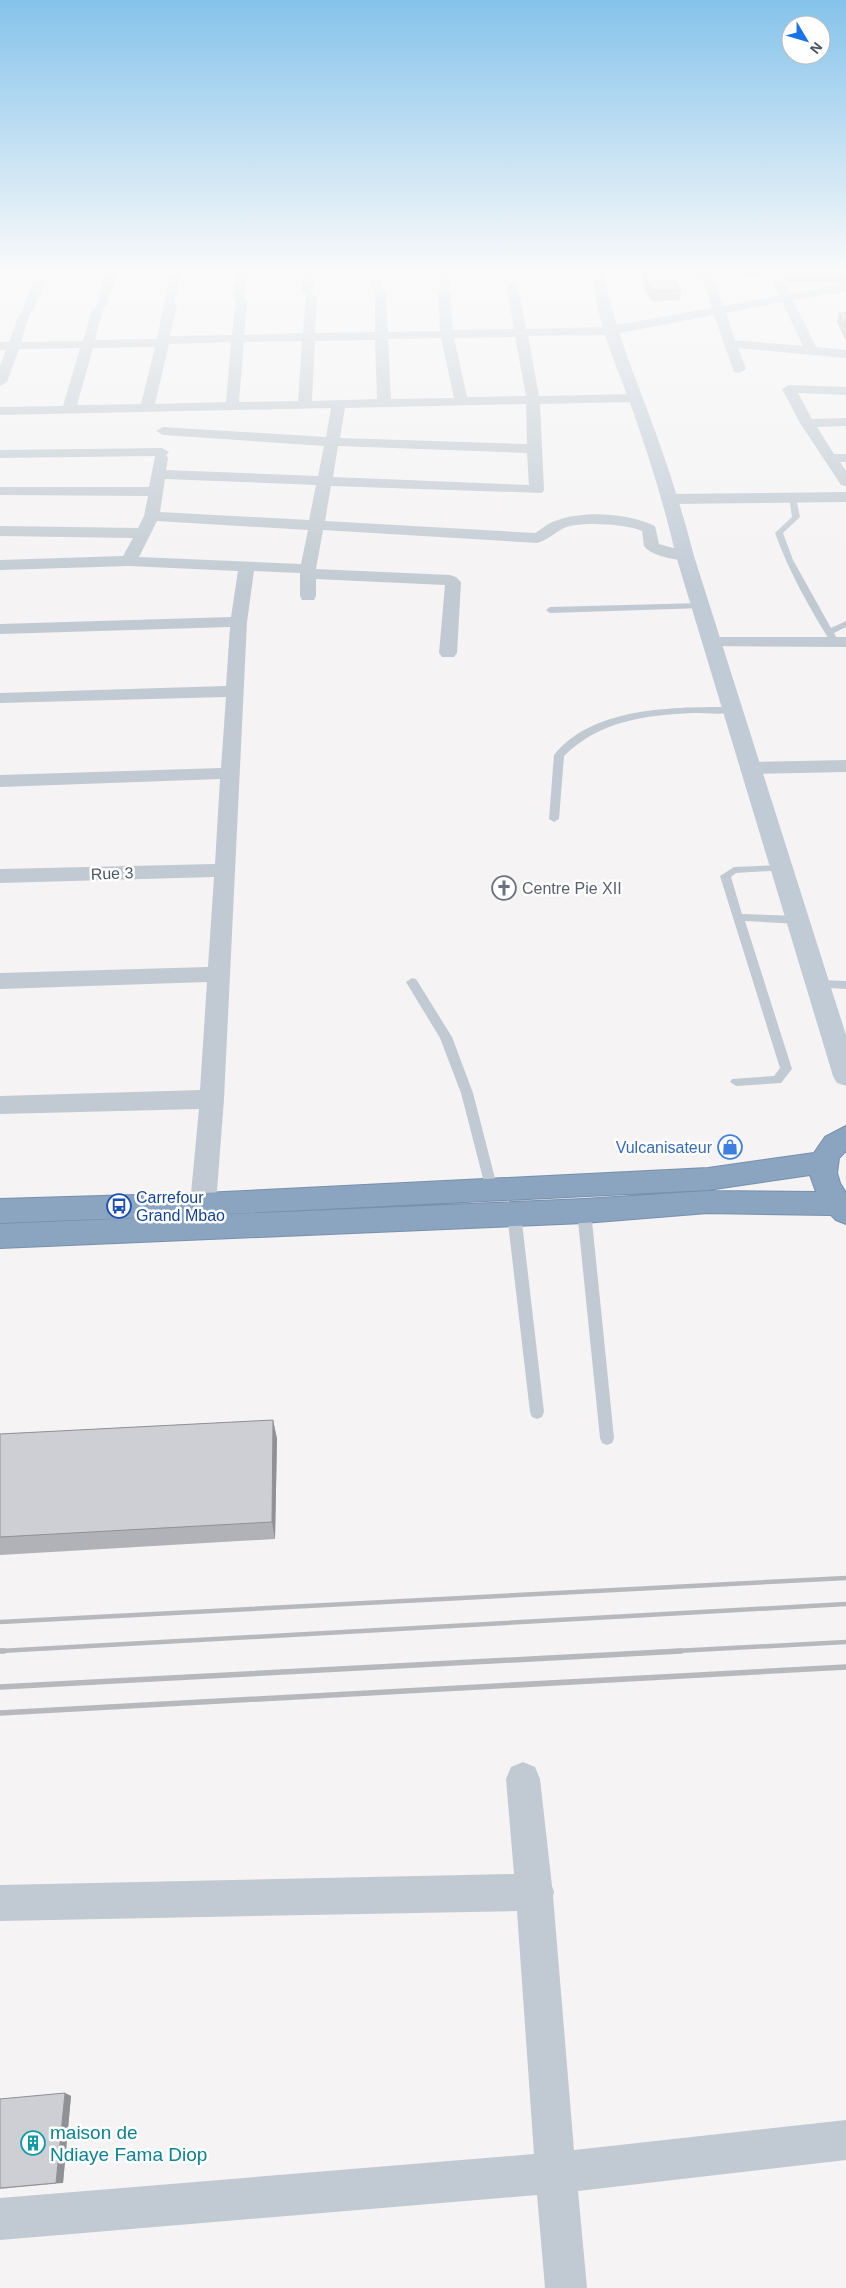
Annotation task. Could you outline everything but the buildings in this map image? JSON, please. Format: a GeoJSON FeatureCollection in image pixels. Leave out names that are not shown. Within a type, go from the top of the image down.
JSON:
{"type":"FeatureCollection","features":[{"type":"Feature","properties":{"kind":"highway"},"geometry":{"type":"LineString","coordinates":[[842,1208],[829,1193],[824,1182],[824,1162],[830,1149],[846,1137]]}},
{"type":"Feature","properties":{"kind":"highway"},"geometry":{"type":"LineString","coordinates":[[0,1211],[203,1204],[708,1179],[824,1162]]}},
{"type":"Feature","properties":{"kind":"highway"},"geometry":{"type":"LineString","coordinates":[[0,1236],[584,1211],[708,1202],[842,1208]]}},
{"type":"Feature","properties":{"kind":"street"},"geometry":{"type":"LineString","coordinates":[[69,409],[79,375]]}},
{"type":"Feature","properties":{"kind":"street"},"geometry":{"type":"LineString","coordinates":[[129,561],[152,516],[160,474],[163,431],[152,408],[158,375]]}},
{"type":"Feature","properties":{"kind":"street"},"geometry":{"type":"LineString","coordinates":[[232,406],[234,375]]}},
{"type":"Feature","properties":{"kind":"street"},"geometry":{"type":"LineString","coordinates":[[305,404],[307,375]]}},
{"type":"Feature","properties":{"kind":"street"},"geometry":{"type":"LineString","coordinates":[[383,375],[384,403]]}},
{"type":"Feature","properties":{"kind":"street"},"geometry":{"type":"LineString","coordinates":[[455,375],[461,401]]}},
{"type":"Feature","properties":{"kind":"street"},"geometry":{"type":"LineString","coordinates":[[160,474],[537,490],[533,400],[528,375]]}},
{"type":"Feature","properties":{"kind":"street"},"geometry":{"type":"LineString","coordinates":[[626,375],[671,499],[685,556],[846,1076]]}},
{"type":"Feature","properties":{"kind":"street"},"geometry":{"type":"LineString","coordinates":[[846,391],[789,389],[807,423],[846,482]]}},
{"type":"Feature","properties":{"kind":"street"},"geometry":{"type":"LineString","coordinates":[[0,411],[635,398]]}},
{"type":"Feature","properties":{"kind":"street"},"geometry":{"type":"LineString","coordinates":[[308,596],[308,572],[339,404]]}},
{"type":"Feature","properties":{"kind":"street"},"geometry":{"type":"LineString","coordinates":[[807,423],[846,422]]}},
{"type":"Feature","properties":{"kind":"street"},"geometry":{"type":"LineString","coordinates":[[163,431],[332,442],[534,449]]}},
{"type":"Feature","properties":{"kind":"street"},"geometry":{"type":"LineString","coordinates":[[0,454],[162,452]]}},
{"type":"Feature","properties":{"kind":"street"},"geometry":{"type":"LineString","coordinates":[[830,458],[846,458]]}},
{"type":"Feature","properties":{"kind":"street"},"geometry":{"type":"LineString","coordinates":[[0,491],[157,492]]}},
{"type":"Feature","properties":{"kind":"street"},"geometry":{"type":"LineString","coordinates":[[671,499],[846,497]]}},
{"type":"Feature","properties":{"kind":"street"},"geometry":{"type":"LineString","coordinates":[[152,516],[536,538],[546,535],[560,524],[572,521],[638,523],[649,529],[652,546],[659,550],[685,556]]}},
{"type":"Feature","properties":{"kind":"street"},"geometry":{"type":"LineString","coordinates":[[0,531],[144,532]]}},
{"type":"Feature","properties":{"kind":"street"},"geometry":{"type":"LineString","coordinates":[[0,565],[129,561],[247,566],[308,572],[450,580],[453,582],[448,653]]}},
{"type":"Feature","properties":{"kind":"street"},"geometry":{"type":"LineString","coordinates":[[203,1204],[212,1098],[239,622],[247,566]]}},
{"type":"Feature","properties":{"kind":"street"},"geometry":{"type":"LineString","coordinates":[[0,630],[239,622]]}},
{"type":"Feature","properties":{"kind":"street"},"geometry":{"type":"LineString","coordinates":[[713,642],[837,639]]}},
{"type":"Feature","properties":{"kind":"street"},"geometry":{"type":"LineString","coordinates":[[0,698],[236,691]]}},
{"type":"Feature","properties":{"kind":"street"},"geometry":{"type":"LineString","coordinates":[[751,768],[846,766]]}},
{"type":"Feature","properties":{"kind":"street"},"geometry":{"type":"LineString","coordinates":[[0,780],[230,773]]}},
{"type":"Feature","properties":{"kind":"street","name":"Rue 3"},"geometry":{"type":"LineString","coordinates":[[0,876],[224,870]]}},
{"type":"Feature","properties":{"kind":"street"},"geometry":{"type":"LineString","coordinates":[[0,981],[218,974]]}},
{"type":"Feature","properties":{"kind":"street"},"geometry":{"type":"LineString","coordinates":[[0,1105],[212,1098]]}},
{"type":"Feature","properties":{"kind":"street"},"geometry":{"type":"LineString","coordinates":[[523,1779],[536,1892],[555,2173],[566,2288]]}},
{"type":"Feature","properties":{"kind":"street"},"geometry":{"type":"LineString","coordinates":[[0,1903],[536,1892]]}},
{"type":"Feature","properties":{"kind":"street"},"geometry":{"type":"LineString","coordinates":[[0,2219],[555,2173],[846,2140]]}},
{"type":"Feature","properties":{"kind":"lane"},"geometry":{"type":"LineString","coordinates":[[792,498],[796,517],[779,533],[789,560],[837,639],[846,624]]}},
{"type":"Feature","properties":{"kind":"lane"},"geometry":{"type":"LineString","coordinates":[[550,610],[701,606]]}},
{"type":"Feature","properties":{"kind":"lane"},"geometry":{"type":"LineString","coordinates":[[554,819],[559,755],[578,738],[604,724],[670,711],[733,710]]}},
{"type":"Feature","properties":{"kind":"lane"},"geometry":{"type":"LineString","coordinates":[[736,1082],[777,1080],[786,1069],[725,876],[734,870],[782,868]]}},
{"type":"Feature","properties":{"kind":"lane"},"geometry":{"type":"LineString","coordinates":[[738,917],[798,920]]}},
{"type":"Feature","properties":{"kind":"lane"},"geometry":{"type":"LineString","coordinates":[[412,982],[446,1037],[467,1093],[492,1190]]}},
{"type":"Feature","properties":{"kind":"lane"},"geometry":{"type":"LineString","coordinates":[[818,984],[846,985]]}},
{"type":"Feature","properties":{"kind":"lane"},"geometry":{"type":"LineString","coordinates":[[584,1211],[607,1438]]}},
{"type":"Feature","properties":{"kind":"lane"},"geometry":{"type":"LineString","coordinates":[[514,1214],[537,1412]]}},
{"type":"Feature","properties":{"kind":"railway"},"geometry":{"type":"LineString","coordinates":[[0,1622],[846,1578]]}},
{"type":"Feature","properties":{"kind":"railway"},"geometry":{"type":"LineString","coordinates":[[4,1651],[0,1651],[846,1604]]}},
{"type":"Feature","properties":{"kind":"railway"},"geometry":{"type":"LineString","coordinates":[[657,1652],[846,1642]]}},
{"type":"Feature","properties":{"kind":"railway"},"geometry":{"type":"LineString","coordinates":[[0,1687],[681,1651]]}},
{"type":"Feature","properties":{"kind":"railway"},"geometry":{"type":"LineString","coordinates":[[0,1713],[846,1667]]}},
{"type":"Feature","properties":{"kind":"place","name":"Centre Pie XII"},"geometry":{"type":"Point","coordinates":[504,888]}},
{"type":"Feature","properties":{"kind":"place","name":"Vulcanisateur"},"geometry":{"type":"Point","coordinates":[730,1147]}},
{"type":"Feature","properties":{"kind":"place","name":"Carrefour Grand Mbao"},"geometry":{"type":"Point","coordinates":[119,1206]}},
{"type":"Feature","properties":{"kind":"place","name":"maison de Ndiaye Fama Diop"},"geometry":{"type":"Point","coordinates":[33,2143]}}]}
